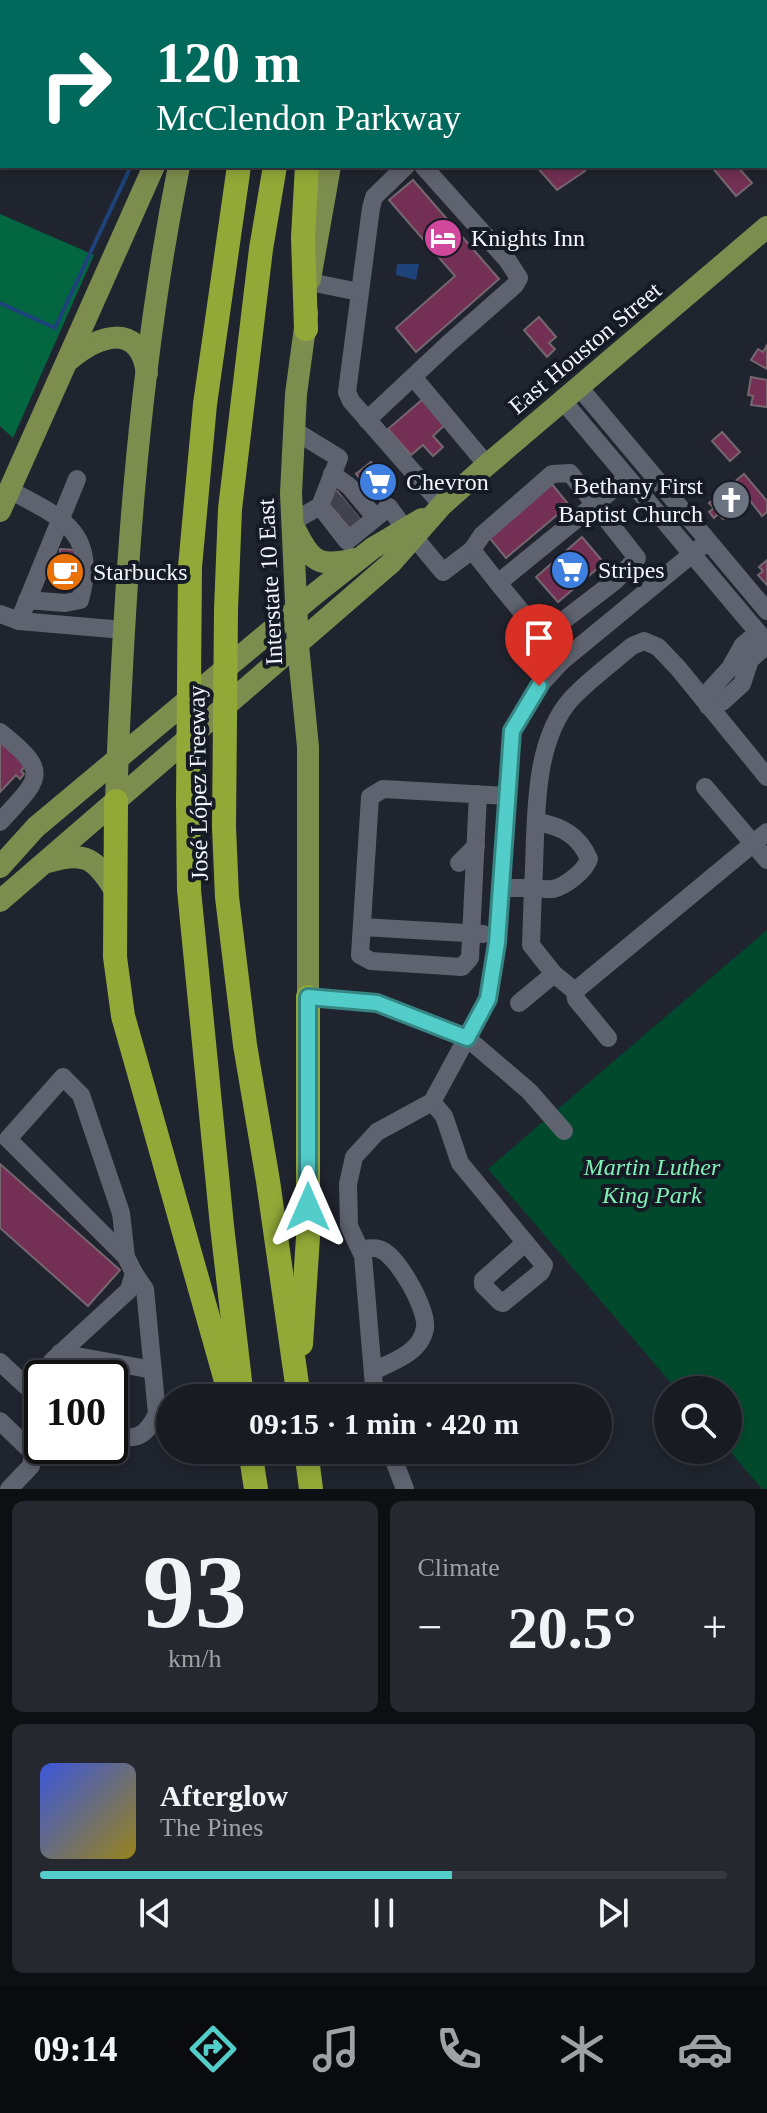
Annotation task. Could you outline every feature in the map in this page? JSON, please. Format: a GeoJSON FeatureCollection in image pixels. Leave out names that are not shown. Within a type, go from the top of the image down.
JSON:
{"type":"FeatureCollection","features":[{"type":"Feature","properties":{"kind":"highway","name":"José López Freeway"},"geometry":{"type":"LineString","coordinates":[[239,168],[205,404],[190,567],[188,802],[189,890],[240,1384]]}},
{"type":"Feature","properties":{"kind":"highway","name":"José López Freeway"},"geometry":{"type":"LineString","coordinates":[[275,168],[261,249],[230,509],[223,764],[227,897],[245,1045],[297,1384]]}},
{"type":"Feature","properties":{"kind":"highway"},"geometry":{"type":"LineString","coordinates":[[306,329],[303,237],[307,168]]}},
{"type":"Feature","properties":{"kind":"highway"},"geometry":{"type":"LineString","coordinates":[[116,801],[115,957],[123,1016],[227,1384]]}},
{"type":"Feature","properties":{"kind":"highway"},"geometry":{"type":"LineString","coordinates":[[299,1384],[308,1237],[308,997]]}},
{"type":"Feature","properties":{"kind":"highway"},"geometry":{"type":"LineString","coordinates":[[251,1464],[255,1484]]}},
{"type":"Feature","properties":{"kind":"highway"},"geometry":{"type":"LineString","coordinates":[[308,1464],[311,1489]]}},
{"type":"Feature","properties":{"kind":"main road"},"geometry":{"type":"LineString","coordinates":[[0,511],[153,168]]}},
{"type":"Feature","properties":{"kind":"main road"},"geometry":{"type":"LineString","coordinates":[[116,801],[132,489],[167,227],[179,168]]}},
{"type":"Feature","properties":{"kind":"main road","name":"Interstate 10 East"},"geometry":{"type":"LineString","coordinates":[[308,997],[308,747],[298,645],[291,493],[296,394],[310,282],[330,168]]}},
{"type":"Feature","properties":{"kind":"main road","name":"East Houston Street"},"geometry":{"type":"LineString","coordinates":[[0,901],[391,563],[410,533],[487,465],[767,227]]}},
{"type":"Feature","properties":{"kind":"main road"},"geometry":{"type":"LineString","coordinates":[[65,363],[96,340],[120,337],[130,342],[145,359],[147,377]]}},
{"type":"Feature","properties":{"kind":"main road"},"geometry":{"type":"LineString","coordinates":[[294,524],[304,547],[323,563],[335,564],[349,517]]}},
{"type":"Feature","properties":{"kind":"main road","name":"East Houston Street"},"geometry":{"type":"LineString","coordinates":[[0,867],[36,827],[298,608],[349,517],[410,533]]}},
{"type":"Feature","properties":{"kind":"main road"},"geometry":{"type":"LineString","coordinates":[[47,862],[66,856],[89,859],[98,865],[114,889]]}},
{"type":"Feature","properties":{"kind":"street"},"geometry":{"type":"LineString","coordinates":[[404,168],[374,197],[347,392],[351,401],[439,508]]}},
{"type":"Feature","properties":{"kind":"street"},"geometry":{"type":"LineString","coordinates":[[367,420],[519,278],[508,261],[425,168]]}},
{"type":"Feature","properties":{"kind":"street"},"geometry":{"type":"LineString","coordinates":[[310,282],[359,292]]}},
{"type":"Feature","properties":{"kind":"street"},"geometry":{"type":"LineString","coordinates":[[414,378],[487,465]]}},
{"type":"Feature","properties":{"kind":"street"},"geometry":{"type":"LineString","coordinates":[[571,394],[627,478],[766,639]]}},
{"type":"Feature","properties":{"kind":"street"},"geometry":{"type":"LineString","coordinates":[[571,394],[666,490],[767,611]]}},
{"type":"Feature","properties":{"kind":"street"},"geometry":{"type":"LineString","coordinates":[[295,431],[339,458],[332,474],[349,517]]}},
{"type":"Feature","properties":{"kind":"street"},"geometry":{"type":"LineString","coordinates":[[294,524],[349,517],[389,507],[443,572],[472,550],[482,535],[552,474],[570,473],[637,558],[615,581],[542,637]]}},
{"type":"Feature","properties":{"kind":"street"},"geometry":{"type":"LineString","coordinates":[[332,474],[349,517]]}},
{"type":"Feature","properties":{"kind":"street"},"geometry":{"type":"LineString","coordinates":[[498,583],[627,478]]}},
{"type":"Feature","properties":{"kind":"street"},"geometry":{"type":"LineString","coordinates":[[19,621],[59,516],[77,479]]}},
{"type":"Feature","properties":{"kind":"street"},"geometry":{"type":"LineString","coordinates":[[9,490],[59,516],[83,545],[85,557],[80,600],[65,603],[27,600]]}},
{"type":"Feature","properties":{"kind":"street"},"geometry":{"type":"LineString","coordinates":[[649,504],[666,490]]}},
{"type":"Feature","properties":{"kind":"street"},"geometry":{"type":"LineString","coordinates":[[374,1384],[363,1256],[349,1226],[348,1184],[354,1157],[377,1132],[432,1102],[488,999],[498,934],[512,731],[539,686],[562,661],[708,541]]}},
{"type":"Feature","properties":{"kind":"street"},"geometry":{"type":"LineString","coordinates":[[472,550],[562,661]]}},
{"type":"Feature","properties":{"kind":"street"},"geometry":{"type":"LineString","coordinates":[[0,614],[19,621],[124,630]]}},
{"type":"Feature","properties":{"kind":"street"},"geometry":{"type":"LineString","coordinates":[[708,706],[709,691],[730,668],[743,645],[750,639],[766,639]]}},
{"type":"Feature","properties":{"kind":"street"},"geometry":{"type":"LineString","coordinates":[[608,1038],[576,999],[575,991],[554,974],[531,945],[544,752],[554,723],[572,699],[632,646],[644,641],[658,647],[678,668],[767,777]]}},
{"type":"Feature","properties":{"kind":"street"},"geometry":{"type":"LineString","coordinates":[[0,732],[35,765],[36,777],[32,787],[0,822]]}},
{"type":"Feature","properties":{"kind":"street"},"geometry":{"type":"LineString","coordinates":[[705,787],[760,838],[767,860]]}},
{"type":"Feature","properties":{"kind":"street"},"geometry":{"type":"LineString","coordinates":[[478,794],[470,958],[462,967],[371,961],[360,955],[370,797],[383,789],[478,794],[507,796]]}},
{"type":"Feature","properties":{"kind":"street"},"geometry":{"type":"LineString","coordinates":[[500,888],[553,889],[587,866],[587,853],[563,827],[537,822]]}},
{"type":"Feature","properties":{"kind":"street"},"geometry":{"type":"LineString","coordinates":[[575,991],[760,838]]}},
{"type":"Feature","properties":{"kind":"street"},"geometry":{"type":"LineString","coordinates":[[474,890],[458,868],[476,846]]}},
{"type":"Feature","properties":{"kind":"street"},"geometry":{"type":"LineString","coordinates":[[362,927],[498,934]]}},
{"type":"Feature","properties":{"kind":"street"},"geometry":{"type":"LineString","coordinates":[[519,1003],[554,974]]}},
{"type":"Feature","properties":{"kind":"street"},"geometry":{"type":"LineString","coordinates":[[308,997],[377,1003],[467,1038],[529,1091],[564,1131]]}},
{"type":"Feature","properties":{"kind":"street"},"geometry":{"type":"LineString","coordinates":[[53,1360],[129,1290],[130,1265],[121,1213],[81,1095],[63,1077],[8,1139],[130,1265],[145,1289],[157,1414],[149,1429],[128,1438]]}},
{"type":"Feature","properties":{"kind":"street"},"geometry":{"type":"LineString","coordinates":[[432,1102],[444,1116],[460,1163],[544,1265],[503,1303],[483,1285],[483,1280],[525,1243]]}},
{"type":"Feature","properties":{"kind":"street"},"geometry":{"type":"LineString","coordinates":[[360,1249],[378,1248],[392,1258],[423,1307],[425,1328],[417,1343],[407,1355],[373,1371]]}},
{"type":"Feature","properties":{"kind":"street"},"geometry":{"type":"LineString","coordinates":[[60,1353],[153,1370]]}},
{"type":"Feature","properties":{"kind":"street"},"geometry":{"type":"LineString","coordinates":[[0,1362],[24,1381]]}},
{"type":"Feature","properties":{"kind":"street"},"geometry":{"type":"LineString","coordinates":[[0,1421],[24,1444]]}},
{"type":"Feature","properties":{"kind":"street"},"geometry":{"type":"LineString","coordinates":[[9,1489],[31,1464]]}},
{"type":"Feature","properties":{"kind":"street"},"geometry":{"type":"LineString","coordinates":[[395,1464],[405,1489]]}},
{"type":"Feature","properties":{"kind":"green space"},"geometry":{"type":"Polygon","coordinates":[[[0,214],[94,255],[13,438],[0,426],[0,214]]]}},
{"type":"Feature","properties":{"kind":"green space","name":"Martin Luther King Park"},"geometry":{"type":"Polygon","coordinates":[[[767,930],[767,1489],[762,1489],[741,1464],[742,1376],[665,1376],[488,1169],[767,930]]]}},
{"type":"Feature","properties":{"kind":"water"},"geometry":{"type":"Polygon","coordinates":[[[397,264],[419,264],[416,280],[396,275],[397,264]]]}},
{"type":"Feature","properties":{"kind":"building"},"geometry":{"type":"Polygon","coordinates":[[[538,168],[583,168],[585,171],[557,190],[538,168]]]}},
{"type":"Feature","properties":{"kind":"building"},"geometry":{"type":"Polygon","coordinates":[[[713,168],[739,168],[752,183],[736,196],[713,168]]]}},
{"type":"Feature","properties":{"kind":"building","name":"Knights Inn"},"geometry":{"type":"Polygon","coordinates":[[[413,180],[499,279],[416,352],[396,328],[455,276],[389,200],[413,180]]]}},
{"type":"Feature","properties":{"kind":"building"},"geometry":{"type":"Polygon","coordinates":[[[539,317],[556,337],[549,343],[555,349],[547,357],[524,330],[539,317]]]}},
{"type":"Feature","properties":{"kind":"building"},"geometry":{"type":"Polygon","coordinates":[[[767,345],[767,369],[751,360],[758,349],[763,352],[767,345]]]}},
{"type":"Feature","properties":{"kind":"building"},"geometry":{"type":"Polygon","coordinates":[[[751,377],[767,380],[767,407],[751,405],[753,396],[748,395],[751,377]]]}},
{"type":"Feature","properties":{"kind":"building"},"geometry":{"type":"Polygon","coordinates":[[[423,399],[446,424],[433,436],[443,447],[433,456],[423,445],[411,455],[388,429],[423,399]]]}},
{"type":"Feature","properties":{"kind":"building"},"geometry":{"type":"Polygon","coordinates":[[[722,432],[740,452],[730,461],[712,441],[722,432]]]}},
{"type":"Feature","properties":{"kind":"building","name":"Chevron"},"geometry":{"type":"Polygon","coordinates":[[[371,462],[384,478],[387,475],[396,486],[395,491],[381,503],[356,474],[371,462]]]}},
{"type":"Feature","properties":{"kind":"building"},"geometry":{"type":"Polygon","coordinates":[[[744,474],[767,501],[767,512],[762,516],[748,498],[723,519],[718,514],[714,518],[709,512],[714,508],[709,503],[744,474]]]}},
{"type":"Feature","properties":{"kind":"building"},"geometry":{"type":"Polygon","coordinates":[[[551,483],[569,505],[506,558],[488,536],[551,483]]]}},
{"type":"Feature","properties":{"kind":"building","name":"Chevron"},"geometry":{"type":"Polygon","coordinates":[[[337,491],[363,523],[353,532],[326,500],[337,491]]]}},
{"type":"Feature","properties":{"kind":"building","name":"Stripes"},"geometry":{"type":"Polygon","coordinates":[[[582,537],[604,563],[558,602],[536,577],[582,537]]]}},
{"type":"Feature","properties":{"kind":"building","name":"Starbucks"},"geometry":{"type":"Polygon","coordinates":[[[60,549],[76,550],[78,565],[74,565],[72,589],[58,588],[56,567],[59,567],[60,549]]]}},
{"type":"Feature","properties":{"kind":"building"},"geometry":{"type":"Polygon","coordinates":[[[767,560],[767,585],[758,575],[763,571],[759,567],[767,560]]]}},
{"type":"Feature","properties":{"kind":"building"},"geometry":{"type":"Polygon","coordinates":[[[0,742],[26,765],[20,779],[16,775],[0,792],[0,742]]]}},
{"type":"Feature","properties":{"kind":"building"},"geometry":{"type":"Polygon","coordinates":[[[0,1164],[120,1270],[88,1306],[0,1228],[0,1164]]]}},
{"type":"Feature","properties":{"kind":"waterway"},"geometry":{"type":"LineString","coordinates":[[0,303],[55,328],[130,168]]}},
{"type":"Feature","properties":{"kind":"tunnel"},"geometry":{"type":"LineString","coordinates":[[329,503],[339,494]]}},
{"type":"Feature","properties":{"kind":"tunnel"},"geometry":{"type":"LineString","coordinates":[[338,513],[348,504]]}},
{"type":"Feature","properties":{"kind":"tunnel"},"geometry":{"type":"LineString","coordinates":[[347,524],[357,515]]}},
{"type":"Feature","properties":{"kind":"place","name":"Knights Inn"},"geometry":{"type":"Point","coordinates":[443,238]}},
{"type":"Feature","properties":{"kind":"place","name":"Chevron"},"geometry":{"type":"Point","coordinates":[378,482]}},
{"type":"Feature","properties":{"kind":"place","name":"Bethany First Baptist Church"},"geometry":{"type":"Point","coordinates":[731,500]}},
{"type":"Feature","properties":{"kind":"place","name":"Stripes"},"geometry":{"type":"Point","coordinates":[570,570]}},
{"type":"Feature","properties":{"kind":"place","name":"Starbucks"},"geometry":{"type":"Point","coordinates":[65,572]}},
{"type":"Feature","properties":{"kind":"route"},"geometry":{"type":"LineString","coordinates":[[308,1207],[308,997],[377,1003],[467,1038],[488,999],[497,943],[512,731],[539,686]]}}]}
